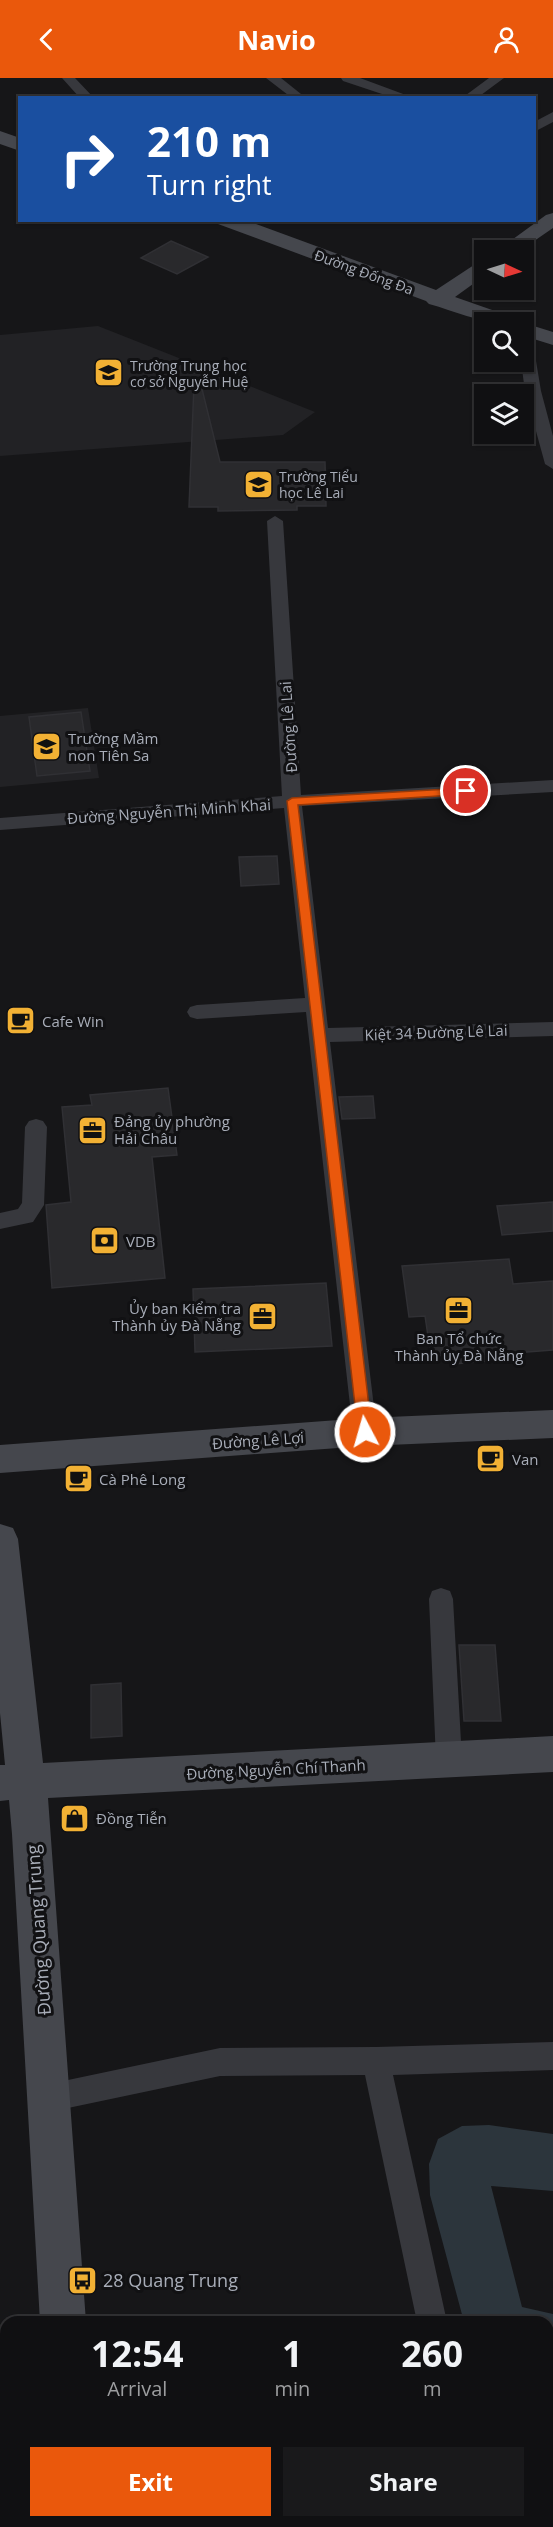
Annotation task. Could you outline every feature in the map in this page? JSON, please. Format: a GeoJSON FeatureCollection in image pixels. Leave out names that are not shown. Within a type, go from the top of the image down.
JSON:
{"type":"FeatureCollection","features":[{"type":"Feature","properties":{"kind":"main road"},"geometry":{"type":"LineString","coordinates":[[0,137],[18,144]]}},
{"type":"Feature","properties":{"kind":"main road"},"geometry":{"type":"LineString","coordinates":[[523,240],[553,219]]}},
{"type":"Feature","properties":{"kind":"main road","name":"Đường Đống Đa"},"geometry":{"type":"LineString","coordinates":[[230,222],[474,312]]}},
{"type":"Feature","properties":{"kind":"main road"},"geometry":{"type":"LineString","coordinates":[[436,300],[474,274]]}},
{"type":"Feature","properties":{"kind":"main road"},"geometry":{"type":"LineString","coordinates":[[534,333],[553,339]]}},
{"type":"Feature","properties":{"kind":"main road","name":"Đường Lê Lợi"},"geometry":{"type":"LineString","coordinates":[[0,1459],[365,1432],[553,1424]]}},
{"type":"Feature","properties":{"kind":"main road","name":"Đường Quang Trung"},"geometry":{"type":"LineString","coordinates":[[0,1539],[13,1783],[49,2098],[63,2316]]}},
{"type":"Feature","properties":{"kind":"main road","name":"Đường Nguyễn Chí Thanh"},"geometry":{"type":"LineString","coordinates":[[13,1783],[553,1754]]}},
{"type":"Feature","properties":{"kind":"street"},"geometry":{"type":"LineString","coordinates":[[68,78],[86,96]]}},
{"type":"Feature","properties":{"kind":"street"},"geometry":{"type":"LineString","coordinates":[[272,78],[298,96]]}},
{"type":"Feature","properties":{"kind":"street"},"geometry":{"type":"LineString","coordinates":[[286,86],[300,78]]}},
{"type":"Feature","properties":{"kind":"street"},"geometry":{"type":"LineString","coordinates":[[347,78],[402,96]]}},
{"type":"Feature","properties":{"kind":"street"},"geometry":{"type":"LineString","coordinates":[[366,96],[392,78]]}},
{"type":"Feature","properties":{"kind":"street"},"geometry":{"type":"LineString","coordinates":[[471,96],[498,78]]}},
{"type":"Feature","properties":{"kind":"street"},"geometry":{"type":"LineString","coordinates":[[536,126],[553,116]]}},
{"type":"Feature","properties":{"kind":"street"},"geometry":{"type":"LineString","coordinates":[[536,126],[553,129]]}},
{"type":"Feature","properties":{"kind":"street"},"geometry":{"type":"LineString","coordinates":[[530,372],[533,392],[553,464]]}},
{"type":"Feature","properties":{"kind":"street","name":"Đường Lê Lai"},"geometry":{"type":"LineString","coordinates":[[275,521],[292,801],[365,1432]]}},
{"type":"Feature","properties":{"kind":"street","name":"Đường Nguyễn Thị Minh Khai"},"geometry":{"type":"LineString","coordinates":[[0,824],[292,801],[553,786]]}},
{"type":"Feature","properties":{"kind":"street"},"geometry":{"type":"LineString","coordinates":[[197,1012],[316,1004]]}},
{"type":"Feature","properties":{"kind":"street","name":"Kiệt 34 Đường Lê Lai"},"geometry":{"type":"LineString","coordinates":[[319,1035],[553,1029]]}},
{"type":"Feature","properties":{"kind":"street"},"geometry":{"type":"LineString","coordinates":[[0,1221],[25,1216],[33,1205],[36,1126]]}},
{"type":"Feature","properties":{"kind":"street"},"geometry":{"type":"LineString","coordinates":[[441,1599],[449,1760]]}},
{"type":"Feature","properties":{"kind":"street"},"geometry":{"type":"LineString","coordinates":[[49,2098],[220,2061],[376,2061],[553,2056]]}},
{"type":"Feature","properties":{"kind":"street"},"geometry":{"type":"LineString","coordinates":[[376,2061],[431,2316]]}},
{"type":"Feature","properties":{"kind":"shaded area","name":"Trường Trung học cơ sở Nguyễn Huệ"},"geometry":{"type":"Polygon","coordinates":[[[98,326],[315,412],[283,435],[0,456],[0,335],[98,326]]]}},
{"type":"Feature","properties":{"kind":"shaded area","name":"Trường Mầm non Tiên Sa"},"geometry":{"type":"Polygon","coordinates":[[[88,708],[99,778],[0,787],[0,716],[88,708]]]}},
{"type":"Feature","properties":{"kind":"shaded area"},"geometry":{"type":"Polygon","coordinates":[[[489,2125],[553,2134],[553,2191],[491,2186],[522,2307],[553,2314],[553,2316],[462,2316],[430,2195],[429,2164],[438,2139],[462,2126],[489,2125]]]}},
{"type":"Feature","properties":{"kind":"building"},"geometry":{"type":"Polygon","coordinates":[[[171,241],[208,257],[177,274],[141,258],[171,241]]]}},
{"type":"Feature","properties":{"kind":"building","name":"Trường Tiểu học Lê Lai"},"geometry":{"type":"Polygon","coordinates":[[[194,385],[201,385],[220,462],[325,462],[326,506],[297,506],[297,510],[218,511],[218,507],[189,507],[194,385]]]}},
{"type":"Feature","properties":{"kind":"building"},"geometry":{"type":"Polygon","coordinates":[[[81,712],[90,771],[37,776],[29,717],[81,712]]]}},
{"type":"Feature","properties":{"kind":"building"},"geometry":{"type":"Polygon","coordinates":[[[277,856],[279,884],[241,886],[239,857],[277,856]]]}},
{"type":"Feature","properties":{"kind":"building"},"geometry":{"type":"Polygon","coordinates":[[[168,1088],[177,1155],[152,1157],[165,1278],[52,1288],[46,1205],[71,1202],[62,1107],[92,1105],[90,1095],[168,1088]]]}},
{"type":"Feature","properties":{"kind":"building"},"geometry":{"type":"Polygon","coordinates":[[[373,1096],[375,1118],[342,1119],[339,1097],[373,1096]]]}},
{"type":"Feature","properties":{"kind":"building"},"geometry":{"type":"Polygon","coordinates":[[[553,1202],[553,1231],[502,1235],[497,1206],[553,1202]]]}},
{"type":"Feature","properties":{"kind":"building","name":"Ban Tổ chức Thành ủy Đà Nẵng"},"geometry":{"type":"Polygon","coordinates":[[[509,1259],[513,1284],[553,1281],[553,1350],[487,1355],[488,1361],[454,1364],[453,1355],[431,1356],[425,1316],[409,1317],[402,1266],[509,1259]]]}},
{"type":"Feature","properties":{"kind":"building","name":"Ủy ban Kiểm tra Thành ủy Đà Nẵng"},"geometry":{"type":"Polygon","coordinates":[[[326,1283],[332,1346],[195,1352],[193,1289],[326,1283]]]}},
{"type":"Feature","properties":{"kind":"building"},"geometry":{"type":"Polygon","coordinates":[[[459,1645],[495,1645],[501,1721],[464,1721],[459,1645]]]}},
{"type":"Feature","properties":{"kind":"building"},"geometry":{"type":"Polygon","coordinates":[[[121,1683],[122,1736],[91,1738],[91,1685],[121,1683]]]}},
{"type":"Feature","properties":{"kind":"place","name":"Trường Trung học cơ sở Nguyễn Huệ"},"geometry":{"type":"Point","coordinates":[109,373]}},
{"type":"Feature","properties":{"kind":"place","name":"Trường Tiểu học Lê Lai"},"geometry":{"type":"Point","coordinates":[258,484]}},
{"type":"Feature","properties":{"kind":"place","name":"Trường Mầm non Tiên Sa"},"geometry":{"type":"Point","coordinates":[47,747]}},
{"type":"Feature","properties":{"kind":"place","name":"Cafe Win"},"geometry":{"type":"Point","coordinates":[21,1021]}},
{"type":"Feature","properties":{"kind":"place","name":"Đảng ủy phường Hải Châu"},"geometry":{"type":"Point","coordinates":[93,1130]}},
{"type":"Feature","properties":{"kind":"place","name":"VDB"},"geometry":{"type":"Point","coordinates":[105,1241]}},
{"type":"Feature","properties":{"kind":"place","name":"Ban Tổ chức Thành ủy Đà Nẵng"},"geometry":{"type":"Point","coordinates":[459,1311]}},
{"type":"Feature","properties":{"kind":"place","name":"Ủy ban Kiểm tra Thành ủy Đà Nẵng"},"geometry":{"type":"Point","coordinates":[262,1317]}},
{"type":"Feature","properties":{"kind":"place","name":"Van"},"geometry":{"type":"Point","coordinates":[491,1459]}},
{"type":"Feature","properties":{"kind":"place","name":"Cà Phê Long"},"geometry":{"type":"Point","coordinates":[78,1479]}},
{"type":"Feature","properties":{"kind":"place","name":"Đồng Tiễn"},"geometry":{"type":"Point","coordinates":[75,1818]}},
{"type":"Feature","properties":{"kind":"place","name":"28 Quang Trung"},"geometry":{"type":"Point","coordinates":[82,2280]}},
{"type":"Feature","properties":{"kind":"route"},"geometry":{"type":"LineString","coordinates":[[365,1432],[292,801],[466,791]]}}]}
